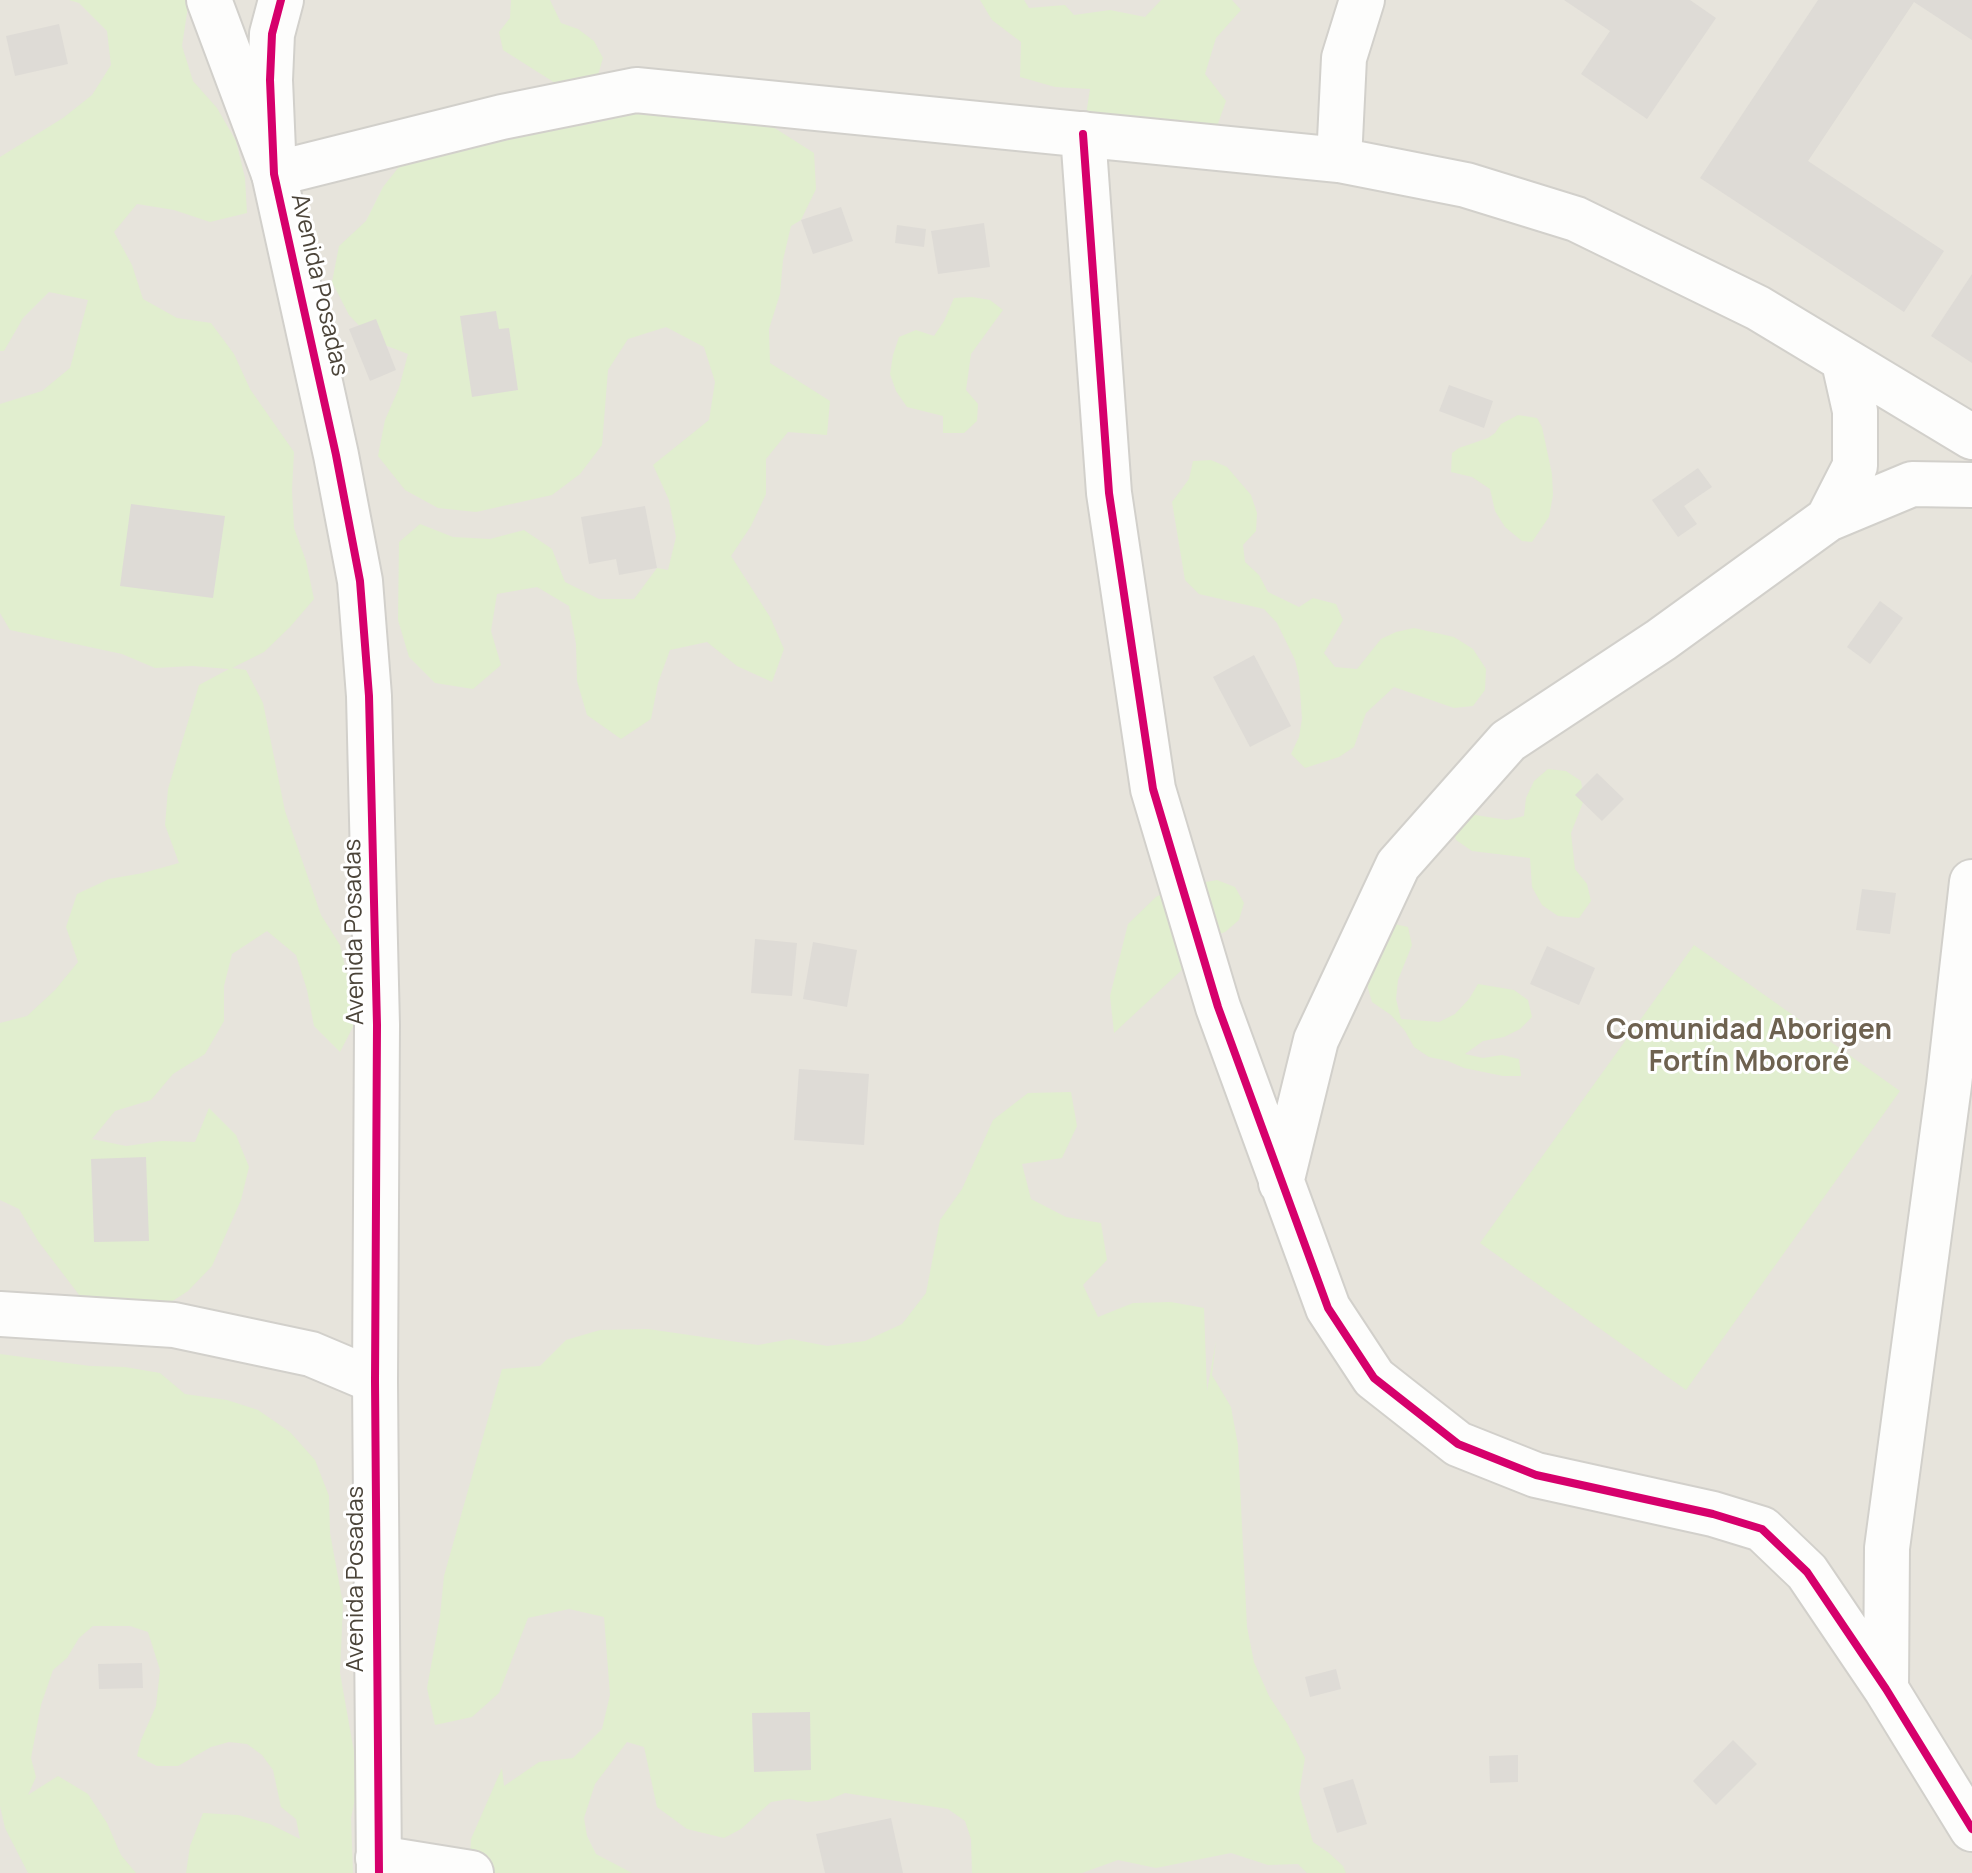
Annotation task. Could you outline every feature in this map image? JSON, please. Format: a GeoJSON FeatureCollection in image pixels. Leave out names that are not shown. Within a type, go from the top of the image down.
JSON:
{"type":"FeatureCollection","features":[{"type":"Feature","properties":{"kind":"street"},"geometry":{"type":"LineString","coordinates":[[209,0],[274,174],[502,117],[636,90],[1339,160],[1466,185],[1576,219],[1758,308],[1972,437]]}},
{"type":"Feature","properties":{"kind":"street","name":"Avenida Posadas"},"geometry":{"type":"LineString","coordinates":[[281,0],[272,34],[270,80],[274,174],[336,455],[360,581],[369,696],[377,1025],[375,1381],[379,1866]]}},
{"type":"Feature","properties":{"kind":"street"},"geometry":{"type":"LineString","coordinates":[[1339,160],[1344,58],[1362,0]]}},
{"type":"Feature","properties":{"kind":"street"},"geometry":{"type":"LineString","coordinates":[[1083,134],[1109,493],[1153,789],[1218,1007],[1328,1308],[1374,1378],[1458,1444],[1536,1475],[1713,1514],[1762,1529],[1807,1572],[1886,1689],[1972,1829]]}},
{"type":"Feature","properties":{"kind":"street"},"geometry":{"type":"LineString","coordinates":[[1828,519],[1855,466],[1855,411],[1844,362]]}},
{"type":"Feature","properties":{"kind":"street"},"geometry":{"type":"LineString","coordinates":[[1281,1183],[1316,1040],[1398,865],[1508,741],[1661,640],[1828,519],[1912,484],[1972,485]]}},
{"type":"Feature","properties":{"kind":"street"},"geometry":{"type":"LineString","coordinates":[[1886,1689],[1887,1548],[1949,1085],[1972,882]]}},
{"type":"Feature","properties":{"kind":"street"},"geometry":{"type":"LineString","coordinates":[[0,1314],[174,1325],[311,1354],[375,1381]]}},
{"type":"Feature","properties":{"kind":"street"},"geometry":{"type":"LineString","coordinates":[[379,1866],[471,1873]]}},
{"type":"Feature","properties":{"kind":"shaded area"},"geometry":{"type":"Polygon","coordinates":[[[0,0],[1972,0],[1972,1873],[0,1873],[0,0]]]}},
{"type":"Feature","properties":{"kind":"green space"},"geometry":{"type":"Polygon","coordinates":[[[69,0],[189,0],[182,46],[193,81],[217,108],[236,141],[245,178],[247,213],[210,222],[174,210],[137,204],[114,232],[132,265],[143,299],[177,318],[211,323],[234,354],[250,389],[294,452],[294,528],[306,561],[314,599],[264,652],[232,668],[246,670],[263,703],[285,811],[321,915],[340,945],[357,1019],[340,1052],[314,1026],[296,955],[267,931],[232,954],[224,986],[224,1021],[205,1054],[173,1074],[151,1100],[115,1111],[92,1139],[126,1146],[162,1141],[195,1142],[209,1108],[236,1135],[249,1167],[241,1200],[212,1266],[188,1291],[157,1311],[86,1304],[38,1241],[19,1209],[0,1200],[0,1023],[27,1016],[55,990],[78,962],[66,927],[77,894],[109,879],[179,863],[165,825],[168,789],[199,685],[229,669],[192,666],[155,668],[122,654],[10,630],[0,613],[0,404],[42,391],[70,368],[88,300],[49,292],[23,318],[4,351],[0,351],[0,157],[63,118],[92,95],[111,65],[107,31],[79,3],[69,0]]]}},
{"type":"Feature","properties":{"kind":"green space"},"geometry":{"type":"Polygon","coordinates":[[[511,0],[550,0],[561,23],[578,29],[594,41],[603,58],[598,75],[583,86],[563,88],[503,50],[499,32],[510,18],[511,0]]]}},
{"type":"Feature","properties":{"kind":"green space"},"geometry":{"type":"Polygon","coordinates":[[[980,0],[1024,0],[1029,8],[1065,5],[1074,15],[1110,10],[1145,17],[1161,0],[1232,0],[1241,10],[1216,38],[1205,74],[1226,101],[1215,132],[1083,134],[1090,89],[1055,87],[1020,77],[1021,42],[992,20],[980,0]]]}},
{"type":"Feature","properties":{"kind":"green space"},"geometry":{"type":"Polygon","coordinates":[[[636,90],[751,113],[814,153],[816,189],[801,220],[791,226],[783,260],[780,294],[769,329],[770,363],[830,401],[827,435],[788,432],[766,459],[766,494],[751,526],[731,556],[770,617],[784,649],[772,682],[737,666],[707,642],[670,650],[658,683],[651,719],[621,739],[587,715],[577,681],[576,644],[569,606],[537,587],[497,594],[491,631],[501,665],[473,689],[435,683],[409,657],[398,620],[399,542],[420,524],[453,537],[490,539],[524,530],[552,549],[565,582],[599,599],[634,599],[657,568],[668,570],[676,537],[669,500],[653,465],[709,420],[715,382],[704,347],[666,327],[628,339],[608,370],[602,445],[580,474],[552,495],[476,512],[438,508],[405,490],[378,456],[385,420],[399,388],[408,354],[374,341],[349,315],[332,282],[339,246],[366,221],[383,187],[406,158],[538,118],[579,126],[614,119],[636,90]]]}},
{"type":"Feature","properties":{"kind":"green space"},"geometry":{"type":"Polygon","coordinates":[[[954,298],[990,300],[1003,310],[971,354],[966,390],[978,404],[977,421],[964,433],[943,433],[943,416],[907,407],[896,391],[890,374],[893,355],[899,337],[916,330],[934,336],[954,298]]]}},
{"type":"Feature","properties":{"kind":"green space"},"geometry":{"type":"Polygon","coordinates":[[[1518,415],[1537,418],[1542,427],[1552,474],[1553,495],[1549,517],[1532,542],[1522,541],[1505,527],[1495,511],[1490,489],[1472,477],[1451,472],[1452,453],[1488,438],[1501,424],[1518,415]]]}},
{"type":"Feature","properties":{"kind":"green space"},"geometry":{"type":"Polygon","coordinates":[[[1211,460],[1227,467],[1251,495],[1257,513],[1256,531],[1243,545],[1245,562],[1259,575],[1268,592],[1299,607],[1313,598],[1336,604],[1343,620],[1324,653],[1335,667],[1357,669],[1381,639],[1396,632],[1414,628],[1454,637],[1473,649],[1486,669],[1485,690],[1473,706],[1454,708],[1394,687],[1366,713],[1354,747],[1339,757],[1305,768],[1291,754],[1299,737],[1302,719],[1299,677],[1295,660],[1277,623],[1264,609],[1199,594],[1185,580],[1172,502],[1189,479],[1193,461],[1211,460]]]}},
{"type":"Feature","properties":{"kind":"green space"},"geometry":{"type":"Polygon","coordinates":[[[1548,769],[1566,771],[1581,781],[1584,800],[1571,833],[1575,869],[1587,884],[1591,901],[1579,918],[1558,916],[1542,905],[1532,887],[1530,858],[1472,851],[1456,840],[1451,824],[1469,814],[1507,820],[1524,816],[1526,798],[1534,781],[1548,769]]]}},
{"type":"Feature","properties":{"kind":"green space"},"geometry":{"type":"Polygon","coordinates":[[[1217,880],[1235,887],[1244,903],[1239,920],[1225,932],[1208,938],[1185,967],[1114,1033],[1110,996],[1128,924],[1156,897],[1172,888],[1217,880]]]}},
{"type":"Feature","properties":{"kind":"green space"},"geometry":{"type":"Polygon","coordinates":[[[1390,923],[1408,927],[1412,945],[1398,980],[1396,999],[1401,1019],[1439,1022],[1455,1014],[1478,984],[1514,990],[1528,1000],[1532,1017],[1520,1029],[1504,1037],[1483,1041],[1465,1054],[1483,1058],[1502,1055],[1519,1059],[1521,1076],[1503,1076],[1464,1068],[1429,1057],[1414,1047],[1391,1015],[1372,1002],[1367,985],[1369,968],[1390,923]]]}},
{"type":"Feature","properties":{"kind":"green space"},"geometry":{"type":"Polygon","coordinates":[[[1694,945],[1900,1091],[1686,1390],[1480,1243],[1694,945]]]}},
{"type":"Feature","properties":{"kind":"green space"},"geometry":{"type":"Polygon","coordinates":[[[1071,1092],[1077,1126],[1062,1158],[1022,1164],[1031,1199],[1066,1217],[1101,1223],[1107,1260],[1083,1285],[1098,1317],[1133,1303],[1171,1302],[1204,1308],[1207,1391],[1216,1341],[1212,1375],[1231,1407],[1238,1445],[1247,1627],[1254,1662],[1269,1696],[1305,1758],[1299,1794],[1313,1842],[1343,1866],[1346,1873],[1307,1873],[1298,1864],[1268,1865],[1231,1853],[1156,1868],[1118,1860],[1082,1873],[972,1873],[971,1839],[965,1821],[948,1809],[845,1793],[828,1800],[771,1802],[741,1829],[724,1838],[687,1829],[657,1807],[644,1747],[627,1742],[595,1784],[584,1818],[587,1836],[596,1854],[632,1873],[469,1873],[471,1839],[502,1768],[504,1786],[539,1762],[573,1758],[602,1729],[610,1695],[604,1617],[569,1609],[528,1618],[499,1693],[472,1717],[435,1725],[427,1688],[444,1576],[502,1369],[540,1366],[566,1340],[600,1330],[648,1329],[758,1345],[791,1339],[827,1346],[865,1341],[902,1324],[926,1293],[940,1220],[962,1189],[993,1120],[1028,1093],[1071,1092]]]}},
{"type":"Feature","properties":{"kind":"green space"},"geometry":{"type":"Polygon","coordinates":[[[0,1354],[160,1373],[185,1394],[227,1400],[258,1410],[290,1432],[315,1460],[329,1496],[330,1533],[343,1604],[340,1673],[359,1780],[351,1818],[353,1873],[186,1873],[190,1846],[203,1813],[238,1815],[270,1824],[300,1839],[296,1819],[281,1807],[273,1770],[262,1755],[247,1744],[229,1742],[211,1747],[178,1766],[157,1766],[137,1756],[156,1706],[160,1670],[148,1632],[130,1626],[93,1626],[53,1670],[41,1705],[31,1758],[36,1777],[28,1795],[58,1776],[88,1794],[107,1823],[121,1855],[136,1873],[28,1873],[5,1828],[0,1806],[0,1354]]]}},
{"type":"Feature","properties":{"kind":"building"},"geometry":{"type":"Polygon","coordinates":[[[1564,0],[1690,0],[1716,18],[1647,119],[1581,74],[1610,31],[1564,0]]]}},
{"type":"Feature","properties":{"kind":"building"},"geometry":{"type":"Polygon","coordinates":[[[1818,0],[1972,0],[1972,40],[1914,2],[1808,161],[1944,251],[1904,312],[1700,178],[1818,0]]]}},
{"type":"Feature","properties":{"kind":"building"},"geometry":{"type":"Polygon","coordinates":[[[59,24],[68,64],[15,76],[6,36],[59,24]]]}},
{"type":"Feature","properties":{"kind":"building"},"geometry":{"type":"Polygon","coordinates":[[[841,207],[853,241],[813,254],[801,220],[841,207]]]}},
{"type":"Feature","properties":{"kind":"building"},"geometry":{"type":"Polygon","coordinates":[[[984,223],[990,267],[938,274],[931,231],[984,223]]]}},
{"type":"Feature","properties":{"kind":"building"},"geometry":{"type":"Polygon","coordinates":[[[897,225],[926,229],[924,247],[895,243],[897,225]]]}},
{"type":"Feature","properties":{"kind":"building"},"geometry":{"type":"Polygon","coordinates":[[[1972,274],[1972,363],[1931,336],[1972,274]]]}},
{"type":"Feature","properties":{"kind":"building"},"geometry":{"type":"Polygon","coordinates":[[[496,311],[499,329],[509,328],[518,390],[472,397],[460,316],[496,311]]]}},
{"type":"Feature","properties":{"kind":"building"},"geometry":{"type":"Polygon","coordinates":[[[376,319],[396,370],[370,381],[349,329],[376,319]]]}},
{"type":"Feature","properties":{"kind":"building"},"geometry":{"type":"Polygon","coordinates":[[[1449,385],[1493,401],[1484,428],[1439,411],[1449,385]]]}},
{"type":"Feature","properties":{"kind":"building"},"geometry":{"type":"Polygon","coordinates":[[[1698,468],[1712,487],[1684,506],[1697,524],[1678,537],[1652,500],[1698,468]]]}},
{"type":"Feature","properties":{"kind":"building"},"geometry":{"type":"Polygon","coordinates":[[[131,504],[225,516],[213,598],[120,586],[131,504]]]}},
{"type":"Feature","properties":{"kind":"building"},"geometry":{"type":"Polygon","coordinates":[[[645,506],[657,568],[619,575],[616,559],[589,564],[581,517],[645,506]]]}},
{"type":"Feature","properties":{"kind":"building"},"geometry":{"type":"Polygon","coordinates":[[[1880,601],[1903,618],[1870,664],[1847,647],[1880,601]]]}},
{"type":"Feature","properties":{"kind":"building"},"geometry":{"type":"Polygon","coordinates":[[[1254,655],[1291,726],[1250,747],[1213,677],[1254,655]]]}},
{"type":"Feature","properties":{"kind":"building"},"geometry":{"type":"Polygon","coordinates":[[[1597,773],[1624,799],[1602,821],[1575,795],[1597,773]]]}},
{"type":"Feature","properties":{"kind":"building"},"geometry":{"type":"Polygon","coordinates":[[[1862,889],[1896,893],[1890,934],[1856,930],[1862,889]]]}},
{"type":"Feature","properties":{"kind":"building"},"geometry":{"type":"Polygon","coordinates":[[[755,939],[797,943],[792,996],[751,993],[755,939]]]}},
{"type":"Feature","properties":{"kind":"building"},"geometry":{"type":"Polygon","coordinates":[[[813,942],[857,950],[847,1007],[803,999],[813,942]]]}},
{"type":"Feature","properties":{"kind":"building"},"geometry":{"type":"Polygon","coordinates":[[[1547,946],[1595,968],[1579,1005],[1530,984],[1547,946]]]}},
{"type":"Feature","properties":{"kind":"building"},"geometry":{"type":"Polygon","coordinates":[[[799,1069],[869,1074],[864,1145],[794,1140],[799,1069]]]}},
{"type":"Feature","properties":{"kind":"building"},"geometry":{"type":"Polygon","coordinates":[[[146,1157],[149,1241],[94,1242],[91,1159],[146,1157]]]}},
{"type":"Feature","properties":{"kind":"building"},"geometry":{"type":"Polygon","coordinates":[[[142,1663],[143,1688],[99,1689],[98,1664],[142,1663]]]}},
{"type":"Feature","properties":{"kind":"building"},"geometry":{"type":"Polygon","coordinates":[[[1336,1669],[1341,1689],[1310,1697],[1305,1677],[1336,1669]]]}},
{"type":"Feature","properties":{"kind":"building"},"geometry":{"type":"Polygon","coordinates":[[[810,1712],[811,1770],[754,1772],[752,1713],[810,1712]]]}},
{"type":"Feature","properties":{"kind":"building"},"geometry":{"type":"Polygon","coordinates":[[[1733,1740],[1757,1764],[1716,1805],[1693,1781],[1733,1740]]]}},
{"type":"Feature","properties":{"kind":"building"},"geometry":{"type":"Polygon","coordinates":[[[1518,1755],[1518,1782],[1490,1783],[1489,1756],[1518,1755]]]}},
{"type":"Feature","properties":{"kind":"building"},"geometry":{"type":"Polygon","coordinates":[[[1353,1779],[1367,1824],[1337,1833],[1323,1788],[1353,1779]]]}},
{"type":"Feature","properties":{"kind":"building"},"geometry":{"type":"Polygon","coordinates":[[[891,1818],[903,1873],[825,1873],[816,1834],[891,1818]]]}},
{"type":"Feature","properties":{"kind":"cycle path"},"geometry":{"type":"LineString","coordinates":[[281,0],[272,34],[270,80],[274,174],[336,455],[360,581],[369,696],[377,1025],[375,1381],[379,1873]]}},
{"type":"Feature","properties":{"kind":"cycle path"},"geometry":{"type":"LineString","coordinates":[[1083,134],[1109,493],[1153,789],[1218,1007],[1328,1308],[1374,1378],[1458,1444],[1536,1475],[1713,1514],[1762,1529],[1807,1572],[1886,1689],[1972,1829]]}},
{"type":"Feature","properties":{"kind":"district","name":"Comunidad Aborigen Fortín Mbororé"},"geometry":{"type":"Point","coordinates":[1749,1047]}}]}
